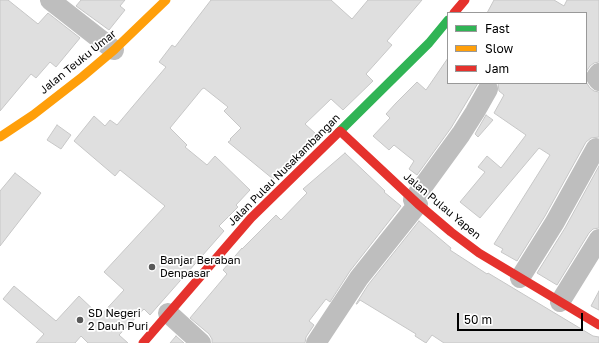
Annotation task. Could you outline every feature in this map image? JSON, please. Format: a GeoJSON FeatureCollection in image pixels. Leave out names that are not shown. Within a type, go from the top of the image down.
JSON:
{"type":"FeatureCollection","features":[{"type":"Feature","properties":{"kind":"street"},"geometry":{"type":"LineString","coordinates":[[50,0],[114,50]]}},
{"type":"Feature","properties":{"kind":"street","name":"Jalan Teuku Umar"},"geometry":{"type":"LineString","coordinates":[[0,137],[33,115],[114,50],[166,0]]}},
{"type":"Feature","properties":{"kind":"street"},"geometry":{"type":"LineString","coordinates":[[455,12],[465,0]]}},
{"type":"Feature","properties":{"kind":"street","name":"Jalan Pulau Nusakambangan"},"geometry":{"type":"LineString","coordinates":[[143,343],[251,218],[423,49],[447,21]]}},
{"type":"Feature","properties":{"kind":"street"},"geometry":{"type":"LineString","coordinates":[[599,72],[596,77],[599,81]]}},
{"type":"Feature","properties":{"kind":"street"},"geometry":{"type":"LineString","coordinates":[[316,343],[359,278],[416,202],[475,112],[488,88]]}},
{"type":"Feature","properties":{"kind":"street","name":"Jalan Pulau Yapen"},"geometry":{"type":"LineString","coordinates":[[340,131],[416,202],[478,253],[599,325]]}},
{"type":"Feature","properties":{"kind":"street"},"geometry":{"type":"LineString","coordinates":[[520,278],[555,222],[596,148],[599,150]]}},
{"type":"Feature","properties":{"kind":"street"},"geometry":{"type":"LineString","coordinates":[[560,302],[599,239]]}},
{"type":"Feature","properties":{"kind":"street"},"geometry":{"type":"LineString","coordinates":[[168,313],[201,343]]}},
{"type":"Feature","properties":{"kind":"building"},"geometry":{"type":"Polygon","coordinates":[[[0,0],[8,0],[38,24],[48,13],[80,38],[56,67],[50,62],[36,78],[31,74],[0,111],[0,0]]]}},
{"type":"Feature","properties":{"kind":"building"},"geometry":{"type":"Polygon","coordinates":[[[81,0],[125,0],[120,6],[125,10],[109,30],[76,6],[81,0]]]}},
{"type":"Feature","properties":{"kind":"building"},"geometry":{"type":"Polygon","coordinates":[[[211,0],[331,0],[352,19],[368,0],[422,0],[387,41],[392,45],[366,74],[373,81],[343,110],[331,99],[305,124],[316,134],[297,156],[273,179],[228,142],[241,128],[224,111],[228,107],[204,88],[202,89],[170,128],[187,145],[185,147],[207,165],[215,156],[250,190],[236,205],[238,207],[219,226],[224,231],[150,315],[144,309],[119,335],[128,343],[88,343],[81,336],[75,343],[36,343],[44,334],[3,299],[14,286],[56,321],[79,296],[100,316],[124,290],[104,272],[165,206],[120,170],[115,176],[74,141],[94,116],[105,126],[110,120],[117,125],[166,67],[159,62],[172,45],[175,47],[211,0]]]}},
{"type":"Feature","properties":{"kind":"building"},"geometry":{"type":"Polygon","coordinates":[[[494,0],[554,0],[564,6],[567,0],[599,0],[599,62],[594,63],[587,70],[587,12],[488,12],[494,0]]]}},
{"type":"Feature","properties":{"kind":"building"},"geometry":{"type":"Polygon","coordinates":[[[447,59],[447,84],[477,84],[451,128],[417,175],[409,169],[414,161],[394,145],[389,150],[373,136],[390,118],[386,114],[417,82],[426,90],[447,59]]]}},
{"type":"Feature","properties":{"kind":"building"},"geometry":{"type":"Polygon","coordinates":[[[498,84],[587,84],[594,91],[599,92],[599,137],[591,138],[586,142],[545,216],[517,261],[501,252],[503,249],[494,244],[550,155],[539,148],[480,218],[460,202],[485,172],[478,167],[487,156],[501,168],[526,135],[494,113],[504,95],[499,91],[498,84]]]}},
{"type":"Feature","properties":{"kind":"building"},"geometry":{"type":"Polygon","coordinates":[[[486,115],[493,120],[478,137],[475,134],[486,115]]]}},
{"type":"Feature","properties":{"kind":"building"},"geometry":{"type":"Polygon","coordinates":[[[57,125],[71,135],[61,149],[47,140],[57,125]]]}},
{"type":"Feature","properties":{"kind":"building"},"geometry":{"type":"Polygon","coordinates":[[[345,153],[385,191],[384,192],[401,206],[350,271],[330,302],[326,299],[309,321],[314,325],[306,337],[305,343],[212,343],[212,339],[209,334],[190,318],[227,274],[223,270],[242,248],[276,215],[281,220],[307,193],[303,189],[345,153]]]}},
{"type":"Feature","properties":{"kind":"building"},"geometry":{"type":"Polygon","coordinates":[[[599,166],[599,228],[593,229],[589,233],[557,285],[537,273],[565,228],[599,166]]]}},
{"type":"Feature","properties":{"kind":"building"},"geometry":{"type":"Polygon","coordinates":[[[15,173],[41,193],[0,246],[0,191],[15,173]]]}},
{"type":"Feature","properties":{"kind":"building"},"geometry":{"type":"Polygon","coordinates":[[[419,221],[451,248],[450,250],[487,274],[488,273],[593,336],[599,337],[599,343],[444,343],[432,335],[426,343],[415,336],[416,334],[360,300],[356,304],[368,285],[419,221]]]}},
{"type":"Feature","properties":{"kind":"building"},"geometry":{"type":"Polygon","coordinates":[[[599,291],[599,310],[591,306],[599,291]]]}},
{"type":"Feature","properties":{"kind":"building"},"geometry":{"type":"Polygon","coordinates":[[[176,336],[184,343],[170,343],[176,336]]]}},
{"type":"Feature","properties":{"kind":"traffic: fast"},"geometry":{"type":"LineString","coordinates":[[339,132],[429,43],[447,21]]}},
{"type":"Feature","properties":{"kind":"traffic: slow"},"geometry":{"type":"LineString","coordinates":[[0,137],[33,115],[82,77],[114,50],[166,0]]}},
{"type":"Feature","properties":{"kind":"traffic: jam"},"geometry":{"type":"LineString","coordinates":[[455,12],[465,0]]}},
{"type":"Feature","properties":{"kind":"traffic: jam"},"geometry":{"type":"LineString","coordinates":[[340,131],[418,204],[479,253],[599,325]]}},
{"type":"Feature","properties":{"kind":"traffic: jam"},"geometry":{"type":"LineString","coordinates":[[143,343],[251,218],[339,132]]}},
{"type":"Feature","properties":{"kind":"place","name":"Banjar Beraban Denpasar"},"geometry":{"type":"Point","coordinates":[152,267]}},
{"type":"Feature","properties":{"kind":"place","name":"SD Negeri 2 Dauh Puri"},"geometry":{"type":"Point","coordinates":[80,320]}}]}
